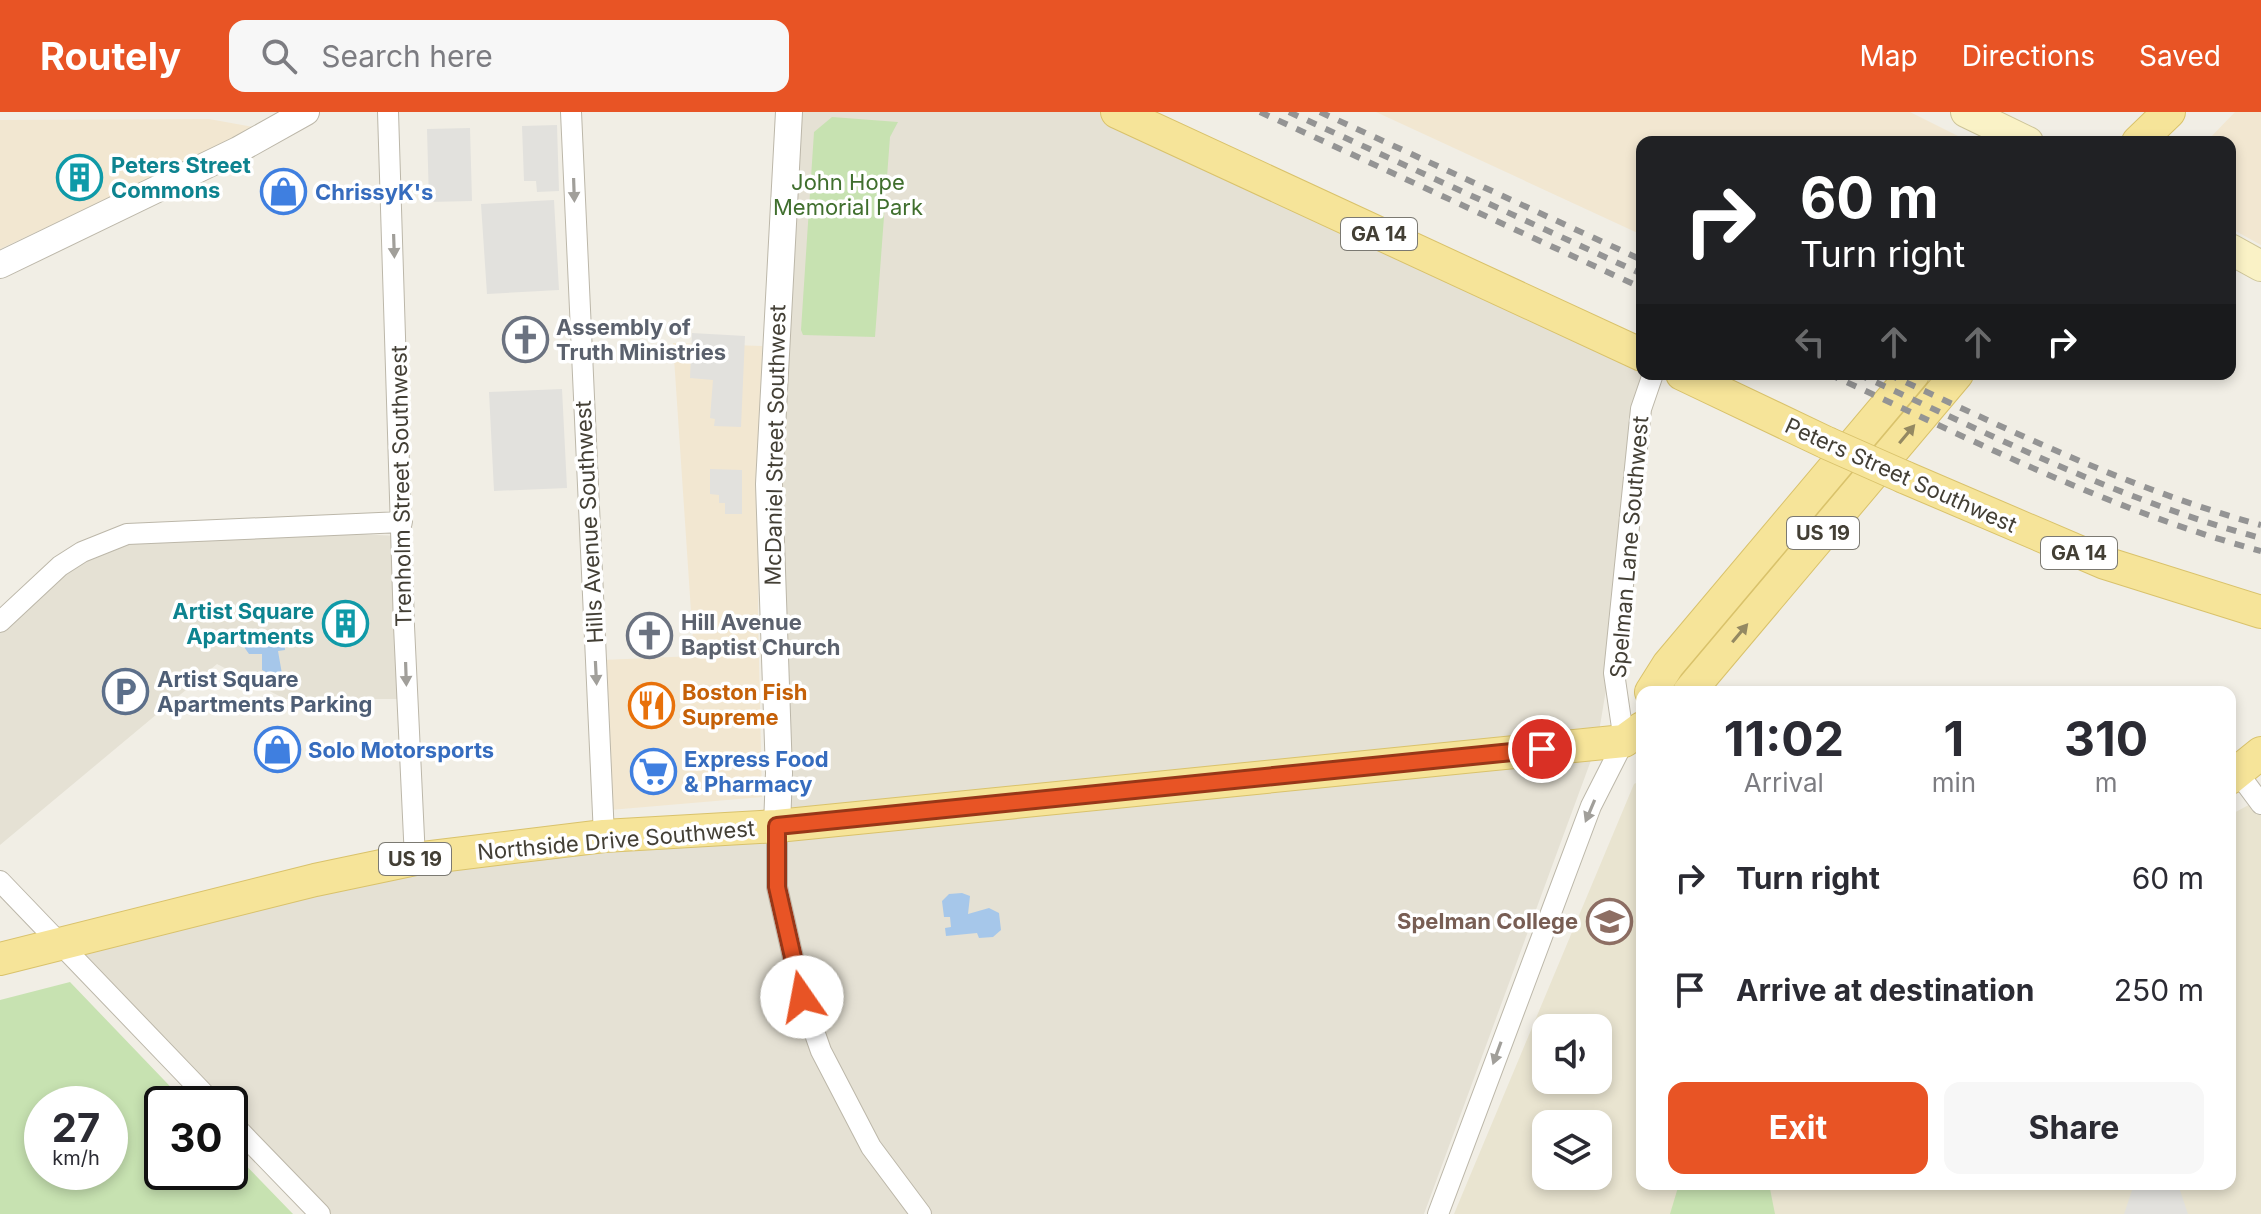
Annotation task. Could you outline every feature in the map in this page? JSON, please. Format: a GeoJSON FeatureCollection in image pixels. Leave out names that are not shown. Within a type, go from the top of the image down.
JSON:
{"type":"FeatureCollection","features":[{"type":"Feature","properties":{"kind":"main road","name":"GA 14"},"geometry":{"type":"LineString","coordinates":[[1117,112],[1636,352]]}},
{"type":"Feature","properties":{"kind":"main road"},"geometry":{"type":"LineString","coordinates":[[1966,112],[2016,136]]}},
{"type":"Feature","properties":{"kind":"main road"},"geometry":{"type":"LineString","coordinates":[[2144,136],[2169,112]]}},
{"type":"Feature","properties":{"kind":"main road"},"geometry":{"type":"LineString","coordinates":[[2236,252],[2261,266]]}},
{"type":"Feature","properties":{"kind":"main road","name":"Peters Street Southwest"},"geometry":{"type":"LineString","coordinates":[[1695,380],[1827,443],[2105,563],[2261,612]]}},
{"type":"Feature","properties":{"kind":"main road","name":"US 19"},"geometry":{"type":"LineString","coordinates":[[1655,686],[1668,665],[1908,380]]}},
{"type":"Feature","properties":{"kind":"main road","name":"US 19"},"geometry":{"type":"LineString","coordinates":[[1694,686],[1952,380]]}},
{"type":"Feature","properties":{"kind":"main road","name":"Northside Drive Southwest"},"geometry":{"type":"LineString","coordinates":[[0,959],[315,880],[415,859],[604,836],[777,826],[1636,737]]}},
{"type":"Feature","properties":{"kind":"street"},"geometry":{"type":"LineString","coordinates":[[0,265],[238,150],[306,112]]}},
{"type":"Feature","properties":{"kind":"street","name":"Trenholm Street Southwest"},"geometry":{"type":"LineString","coordinates":[[388,112],[415,859]]}},
{"type":"Feature","properties":{"kind":"street","name":"Hills Avenue Southwest"},"geometry":{"type":"LineString","coordinates":[[571,112],[604,836]]}},
{"type":"Feature","properties":{"kind":"street","name":"McDaniel Street Southwest"},"geometry":{"type":"LineString","coordinates":[[777,826],[779,773],[769,484],[789,112]]}},
{"type":"Feature","properties":{"kind":"street","name":"Spelman Lane Southwest"},"geometry":{"type":"LineString","coordinates":[[1636,737],[1614,673],[1641,409],[1651,380]]}},
{"type":"Feature","properties":{"kind":"street"},"geometry":{"type":"LineString","coordinates":[[0,622],[60,566],[82,552],[127,534],[402,522]]}},
{"type":"Feature","properties":{"kind":"street"},"geometry":{"type":"LineString","coordinates":[[1438,1214],[1591,806],[1636,737]]}},
{"type":"Feature","properties":{"kind":"street"},"geometry":{"type":"LineString","coordinates":[[2243,768],[2261,804]]}},
{"type":"Feature","properties":{"kind":"street"},"geometry":{"type":"LineString","coordinates":[[777,826],[777,887],[802,997],[821,1051],[871,1147],[921,1214]]}},
{"type":"Feature","properties":{"kind":"street"},"geometry":{"type":"LineString","coordinates":[[0,881],[197,1086]]}},
{"type":"Feature","properties":{"kind":"street"},"geometry":{"type":"LineString","coordinates":[[248,1140],[320,1214]]}},
{"type":"Feature","properties":{"kind":"shaded area"},"geometry":{"type":"Polygon","coordinates":[[[801,112],[1124,112],[1636,358],[1636,380],[1657,380],[1597,744],[1424,1214],[313,1214],[248,1145],[248,1086],[192,1086],[69,956],[411,862],[777,830],[772,450],[801,112]]]}},
{"type":"Feature","properties":{"kind":"shaded area"},"geometry":{"type":"Polygon","coordinates":[[[1376,112],[1910,112],[1958,136],[1636,136],[1636,232],[1376,112]]]}},
{"type":"Feature","properties":{"kind":"shaded area"},"geometry":{"type":"Polygon","coordinates":[[[2235,112],[2261,112],[2261,245],[2236,231],[2236,136],[2212,136],[2235,112]]]}},
{"type":"Feature","properties":{"kind":"shaded area"},"geometry":{"type":"Polygon","coordinates":[[[209,119],[259,128],[0,249],[0,120],[209,119]]]}},
{"type":"Feature","properties":{"kind":"shaded area"},"geometry":{"type":"Polygon","coordinates":[[[557,125],[559,191],[537,192],[536,181],[524,181],[522,126],[557,125]]]}},
{"type":"Feature","properties":{"kind":"shaded area"},"geometry":{"type":"Polygon","coordinates":[[[470,128],[472,201],[429,202],[427,129],[470,128]]]}},
{"type":"Feature","properties":{"kind":"shaded area"},"geometry":{"type":"Polygon","coordinates":[[[554,200],[559,290],[487,294],[481,204],[554,200]]]}},
{"type":"Feature","properties":{"kind":"shaded area"},"geometry":{"type":"Polygon","coordinates":[[[692,333],[745,336],[741,427],[714,426],[715,419],[710,418],[713,380],[690,378],[692,333]]]}},
{"type":"Feature","properties":{"kind":"shaded area"},"geometry":{"type":"Polygon","coordinates":[[[673,343],[762,346],[758,616],[762,797],[610,810],[603,660],[694,656],[673,343]]]}},
{"type":"Feature","properties":{"kind":"shaded area"},"geometry":{"type":"Polygon","coordinates":[[[562,389],[567,488],[494,491],[489,392],[562,389]]]}},
{"type":"Feature","properties":{"kind":"shaded area"},"geometry":{"type":"Polygon","coordinates":[[[710,469],[742,470],[742,514],[725,514],[725,503],[719,503],[719,495],[710,494],[710,469]]]}},
{"type":"Feature","properties":{"kind":"shaded area"},"geometry":{"type":"Polygon","coordinates":[[[156,525],[400,536],[404,699],[285,699],[217,664],[0,845],[0,611],[74,551],[156,525]]]}},
{"type":"Feature","properties":{"kind":"shaded area","name":"Spelman College"},"geometry":{"type":"Polygon","coordinates":[[[1636,783],[1636,1190],[2236,1190],[2236,812],[2258,800],[2261,804],[2261,1214],[1454,1214],[1532,1028],[1532,1094],[1612,1094],[1612,1014],[1538,1014],[1636,783]]]}},
{"type":"Feature","properties":{"kind":"shaded area"},"geometry":{"type":"Polygon","coordinates":[[[2132,1190],[2180,1190],[2188,1214],[2124,1214],[2132,1190]]]}},
{"type":"Feature","properties":{"kind":"green space","name":"John Hope Memorial Park"},"geometry":{"type":"Polygon","coordinates":[[[832,117],[898,122],[890,137],[875,337],[803,335],[801,330],[814,132],[832,117]]]}},
{"type":"Feature","properties":{"kind":"green space"},"geometry":{"type":"Polygon","coordinates":[[[70,982],[170,1086],[144,1086],[144,1190],[248,1190],[248,1168],[293,1214],[0,1214],[0,1000],[70,982]]]}},
{"type":"Feature","properties":{"kind":"green space"},"geometry":{"type":"Polygon","coordinates":[[[1677,1190],[1770,1190],[1775,1214],[1670,1214],[1677,1190]]]}},
{"type":"Feature","properties":{"kind":"water"},"geometry":{"type":"Polygon","coordinates":[[[243,632],[284,635],[285,650],[278,651],[282,674],[276,677],[262,670],[262,654],[249,654],[237,637],[243,632]]]}},
{"type":"Feature","properties":{"kind":"water"},"geometry":{"type":"Polygon","coordinates":[[[949,894],[970,896],[968,914],[989,908],[999,913],[1001,930],[993,937],[979,938],[977,933],[946,936],[945,928],[951,927],[950,917],[944,917],[942,901],[949,894]]]}},
{"type":"Feature","properties":{"kind":"railway"},"geometry":{"type":"LineString","coordinates":[[1260,112],[1636,285]]}},
{"type":"Feature","properties":{"kind":"railway"},"geometry":{"type":"LineString","coordinates":[[1289,112],[1636,271]]}},
{"type":"Feature","properties":{"kind":"railway"},"geometry":{"type":"LineString","coordinates":[[1320,112],[1636,257]]}},
{"type":"Feature","properties":{"kind":"railway"},"geometry":{"type":"LineString","coordinates":[[1842,380],[2096,495],[2205,535],[2261,551]]}},
{"type":"Feature","properties":{"kind":"railway"},"geometry":{"type":"LineString","coordinates":[[1871,380],[2107,486],[2209,523],[2261,538]]}},
{"type":"Feature","properties":{"kind":"railway"},"geometry":{"type":"LineString","coordinates":[[1901,380],[2118,477],[2261,525]]}},
{"type":"Feature","properties":{"kind":"place","name":"Peters Street Commons"},"geometry":{"type":"Point","coordinates":[80,178]}},
{"type":"Feature","properties":{"kind":"place","name":"ChrissyK's"},"geometry":{"type":"Point","coordinates":[284,192]}},
{"type":"Feature","properties":{"kind":"place","name":"Assembly of Truth Ministries"},"geometry":{"type":"Point","coordinates":[525,340]}},
{"type":"Feature","properties":{"kind":"place","name":"Artist Square Apartments"},"geometry":{"type":"Point","coordinates":[345,624]}},
{"type":"Feature","properties":{"kind":"place","name":"Hill Avenue Baptist Church"},"geometry":{"type":"Point","coordinates":[650,635]}},
{"type":"Feature","properties":{"kind":"place","name":"Artist Square Apartments Parking"},"geometry":{"type":"Point","coordinates":[126,692]}},
{"type":"Feature","properties":{"kind":"place","name":"Boston Fish Supreme"},"geometry":{"type":"Point","coordinates":[651,705]}},
{"type":"Feature","properties":{"kind":"place","name":"Solo Motorsports"},"geometry":{"type":"Point","coordinates":[277,750]}},
{"type":"Feature","properties":{"kind":"place","name":"Express Food & Pharmacy"},"geometry":{"type":"Point","coordinates":[653,772]}},
{"type":"Feature","properties":{"kind":"place","name":"Spelman College"},"geometry":{"type":"Point","coordinates":[1609,921]}},
{"type":"Feature","properties":{"kind":"route"},"geometry":{"type":"LineString","coordinates":[[802,997],[777,887],[777,826],[1542,749]]}}]}
